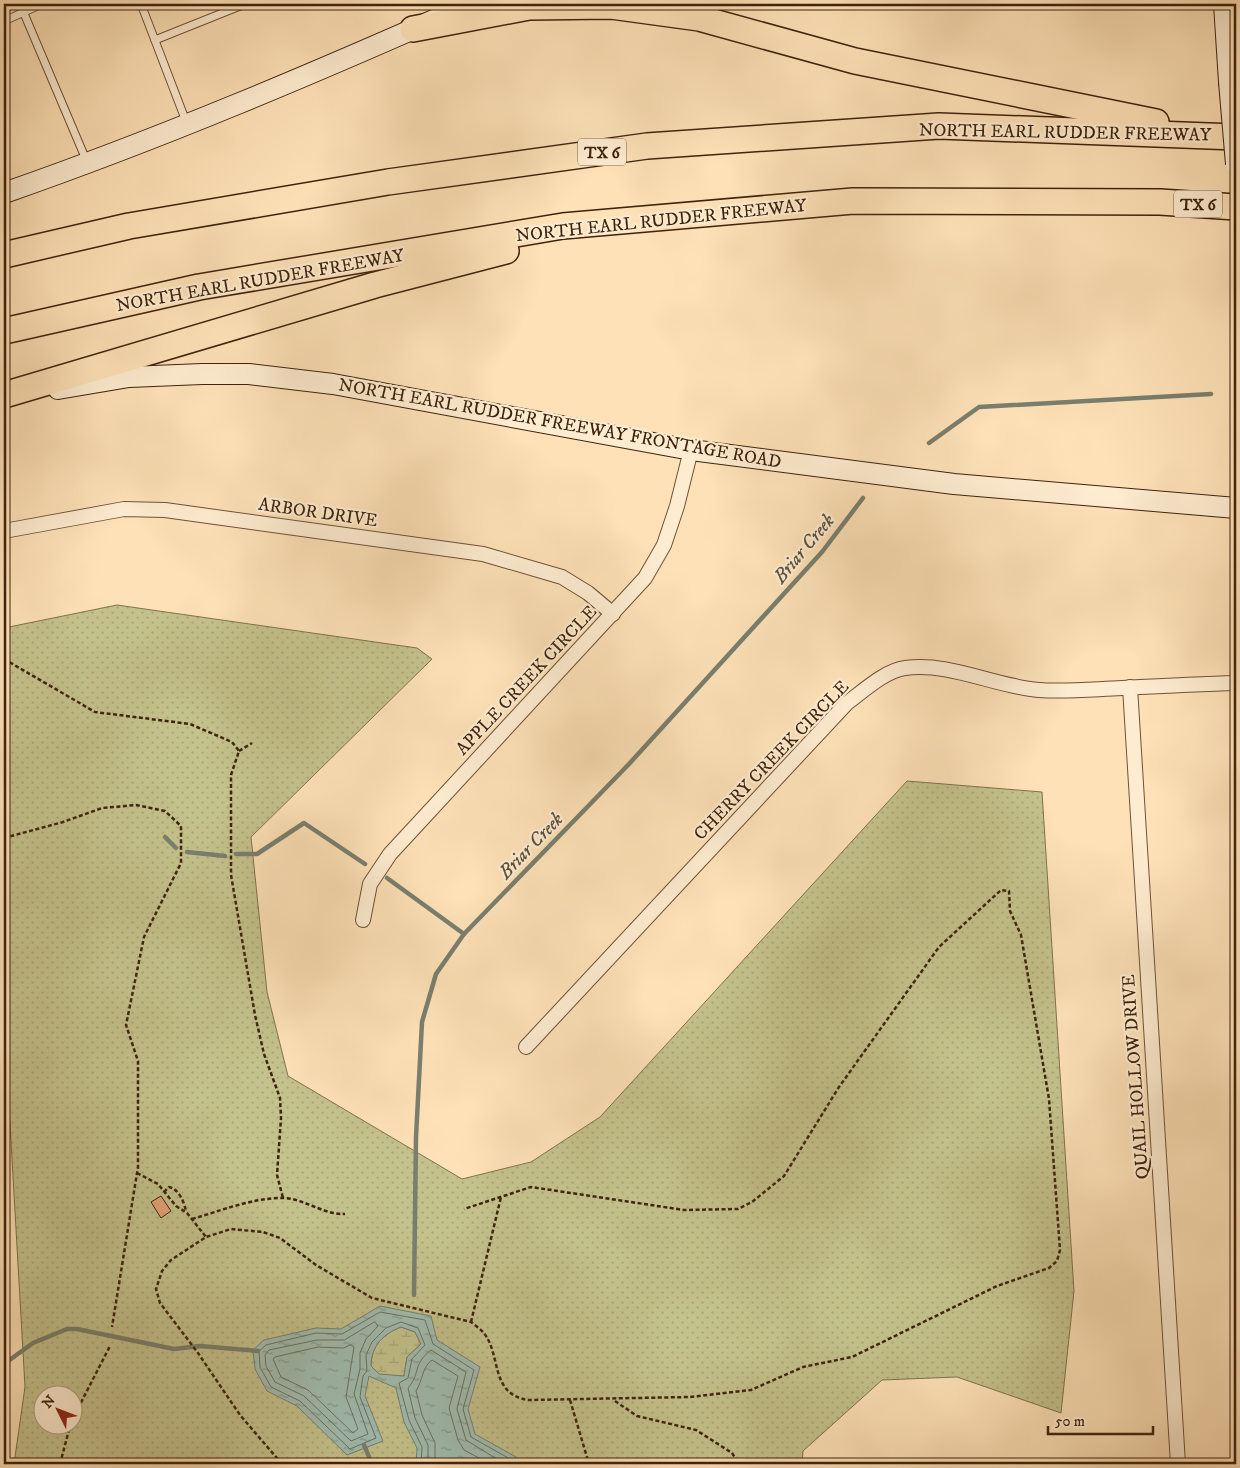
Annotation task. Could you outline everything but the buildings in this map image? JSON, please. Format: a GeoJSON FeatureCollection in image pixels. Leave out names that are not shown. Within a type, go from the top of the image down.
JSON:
{"type":"FeatureCollection","features":[{"type":"Feature","properties":{"kind":"highway"},"geometry":{"type":"LineString","coordinates":[[413,29],[529,7],[611,6],[699,18],[855,61],[1121,114],[1207,135]]}},
{"type":"Feature","properties":{"kind":"highway","name":"NORTH EARL RUDDER FREEWAY"},"geometry":{"type":"LineString","coordinates":[[4,255],[129,226],[388,182],[647,146],[939,126],[1236,137]]}},
{"type":"Feature","properties":{"kind":"highway","name":"NORTH EARL RUDDER FREEWAY"},"geometry":{"type":"LineString","coordinates":[[4,331],[199,287],[554,228],[853,201],[1160,202],[1236,207]]}},
{"type":"Feature","properties":{"kind":"highway"},"geometry":{"type":"LineString","coordinates":[[4,396],[375,285],[491,254],[700,214]]}},
{"type":"Feature","properties":{"kind":"main road"},"geometry":{"type":"LineString","coordinates":[[4,193],[88,164],[187,124],[470,4]]}},
{"type":"Feature","properties":{"kind":"main road"},"geometry":{"type":"LineString","coordinates":[[1224,4],[1236,164]]}},
{"type":"Feature","properties":{"kind":"main road","name":"NORTH EARL RUDDER FREEWAY FRONTAGE ROAD"},"geometry":{"type":"LineString","coordinates":[[4,396],[129,378],[202,374],[248,374],[333,384],[691,450],[954,484],[1236,508]]}},
{"type":"Feature","properties":{"kind":"street","name":"APPLE CREEK CIRCLE"},"geometry":{"type":"LineString","coordinates":[[363,920],[370,884],[390,854],[613,614],[644,578],[664,545],[677,506],[691,450]]}},
{"type":"Feature","properties":{"kind":"street","name":"ARBOR DRIVE"},"geometry":{"type":"LineString","coordinates":[[4,531],[124,509],[175,511],[483,554],[562,577],[588,593],[613,614]]}},
{"type":"Feature","properties":{"kind":"street","name":"CHERRY CREEK CIRCLE"},"geometry":{"type":"LineString","coordinates":[[526,1047],[847,703],[877,681],[903,668],[928,667],[953,670],[1009,686],[1039,690],[1236,683]]}},
{"type":"Feature","properties":{"kind":"street","name":"QUAIL HOLLOW DRIVE"},"geometry":{"type":"LineString","coordinates":[[1130,687],[1178,1464]]}},
{"type":"Feature","properties":{"kind":"lane"},"geometry":{"type":"LineString","coordinates":[[20,4],[88,164]]}},
{"type":"Feature","properties":{"kind":"lane"},"geometry":{"type":"LineString","coordinates":[[4,21],[42,4]]}},
{"type":"Feature","properties":{"kind":"lane"},"geometry":{"type":"LineString","coordinates":[[141,4],[187,124]]}},
{"type":"Feature","properties":{"kind":"lane"},"geometry":{"type":"LineString","coordinates":[[155,40],[245,4]]}},
{"type":"Feature","properties":{"kind":"path"},"geometry":{"type":"LineString","coordinates":[[4,660],[95,712],[190,724],[232,742],[239,751]]}},
{"type":"Feature","properties":{"kind":"path"},"geometry":{"type":"LineString","coordinates":[[252,743],[239,751],[231,776],[231,875],[255,1015],[264,1054],[280,1098],[281,1118],[277,1175],[283,1198]]}},
{"type":"Feature","properties":{"kind":"path"},"geometry":{"type":"LineString","coordinates":[[4,838],[64,822],[102,808],[136,805],[165,811],[181,826],[181,863],[144,937],[126,1024],[138,1061],[137,1172],[112,1328]]}},
{"type":"Feature","properties":{"kind":"path"},"geometry":{"type":"LineString","coordinates":[[282,1464],[240,1415],[198,1353],[160,1303],[156,1289],[162,1271],[171,1260],[206,1237],[231,1229],[263,1232],[280,1238],[316,1265],[372,1298],[471,1322],[484,1333],[497,1374],[508,1390],[518,1398],[614,1400],[690,1397],[751,1390],[803,1367],[852,1357],[997,1286],[1049,1268],[1057,1261],[1060,1250],[1049,1099],[1021,935],[1010,911],[1009,890],[1001,890],[939,947],[839,1088],[784,1176],[752,1202],[738,1209],[684,1210],[531,1187],[464,1209]]}},
{"type":"Feature","properties":{"kind":"path"},"geometry":{"type":"LineString","coordinates":[[137,1172],[158,1184],[176,1206],[187,1213],[206,1237]]}},
{"type":"Feature","properties":{"kind":"path"},"geometry":{"type":"LineString","coordinates":[[164,1192],[169,1187],[175,1189],[184,1202],[187,1213]]}},
{"type":"Feature","properties":{"kind":"path"},"geometry":{"type":"LineString","coordinates":[[471,1322],[501,1197]]}},
{"type":"Feature","properties":{"kind":"path"},"geometry":{"type":"LineString","coordinates":[[192,1219],[256,1202],[283,1198],[311,1204],[336,1214],[345,1214]]}},
{"type":"Feature","properties":{"kind":"path"},"geometry":{"type":"LineString","coordinates":[[82,1401],[110,1346]]}},
{"type":"Feature","properties":{"kind":"path"},"geometry":{"type":"LineString","coordinates":[[570,1400],[588,1464]]}},
{"type":"Feature","properties":{"kind":"path"},"geometry":{"type":"LineString","coordinates":[[614,1400],[638,1416],[696,1430],[732,1453],[739,1464]]}},
{"type":"Feature","properties":{"kind":"path"},"geometry":{"type":"LineString","coordinates":[[60,1464],[67,1436]]}},
{"type":"Feature","properties":{"kind":"green space"},"geometry":{"type":"Polygon","coordinates":[[[117,605],[417,648],[432,659],[251,837],[267,992],[288,1076],[462,1179],[531,1162],[600,1117],[907,781],[1042,792],[1074,1291],[1061,1413],[957,1377],[882,1380],[803,1451],[802,1464],[14,1464],[25,1387],[6,1053],[4,1049],[4,628],[117,605]]]}},
{"type":"Feature","properties":{"kind":"green space"},"geometry":{"type":"Polygon","coordinates":[[[401,1327],[415,1332],[421,1344],[407,1357],[404,1376],[379,1375],[371,1366],[373,1352],[384,1337],[401,1327]]]}},
{"type":"Feature","properties":{"kind":"water"},"geometry":{"type":"Polygon","coordinates":[[[380,1306],[431,1316],[437,1340],[480,1367],[468,1409],[475,1434],[516,1457],[516,1464],[416,1464],[417,1448],[404,1422],[396,1388],[369,1376],[365,1396],[383,1441],[347,1455],[297,1406],[267,1391],[255,1369],[253,1350],[264,1340],[316,1328],[341,1329],[380,1306]],[[401,1327],[389,1333],[379,1342],[373,1352],[371,1366],[379,1374],[404,1376],[407,1357],[421,1344],[415,1332],[401,1327]]]}},
{"type":"Feature","properties":{"kind":"waterway","name":"Briar Creek"},"geometry":{"type":"LineString","coordinates":[[929,443],[979,407],[1211,394]]}},
{"type":"Feature","properties":{"kind":"waterway","name":"Briar Creek"},"geometry":{"type":"LineString","coordinates":[[414,1295],[416,1137],[422,1022],[436,974],[464,934],[629,764],[822,552],[863,498]]}},
{"type":"Feature","properties":{"kind":"waterway"},"geometry":{"type":"LineString","coordinates":[[236,854],[257,854],[304,823],[365,864]]}},
{"type":"Feature","properties":{"kind":"waterway"},"geometry":{"type":"LineString","coordinates":[[165,837],[176,848]]}},
{"type":"Feature","properties":{"kind":"waterway"},"geometry":{"type":"LineString","coordinates":[[187,852],[225,856]]}},
{"type":"Feature","properties":{"kind":"waterway"},"geometry":{"type":"LineString","coordinates":[[387,878],[464,934]]}},
{"type":"Feature","properties":{"kind":"waterway"},"geometry":{"type":"LineString","coordinates":[[4,1364],[33,1343],[67,1329],[77,1329],[174,1349],[200,1346],[258,1351]]}},
{"type":"Feature","properties":{"kind":"waterway","name":"Briar Creek"},"geometry":{"type":"LineString","coordinates":[[364,1445],[372,1464]]}}]}
